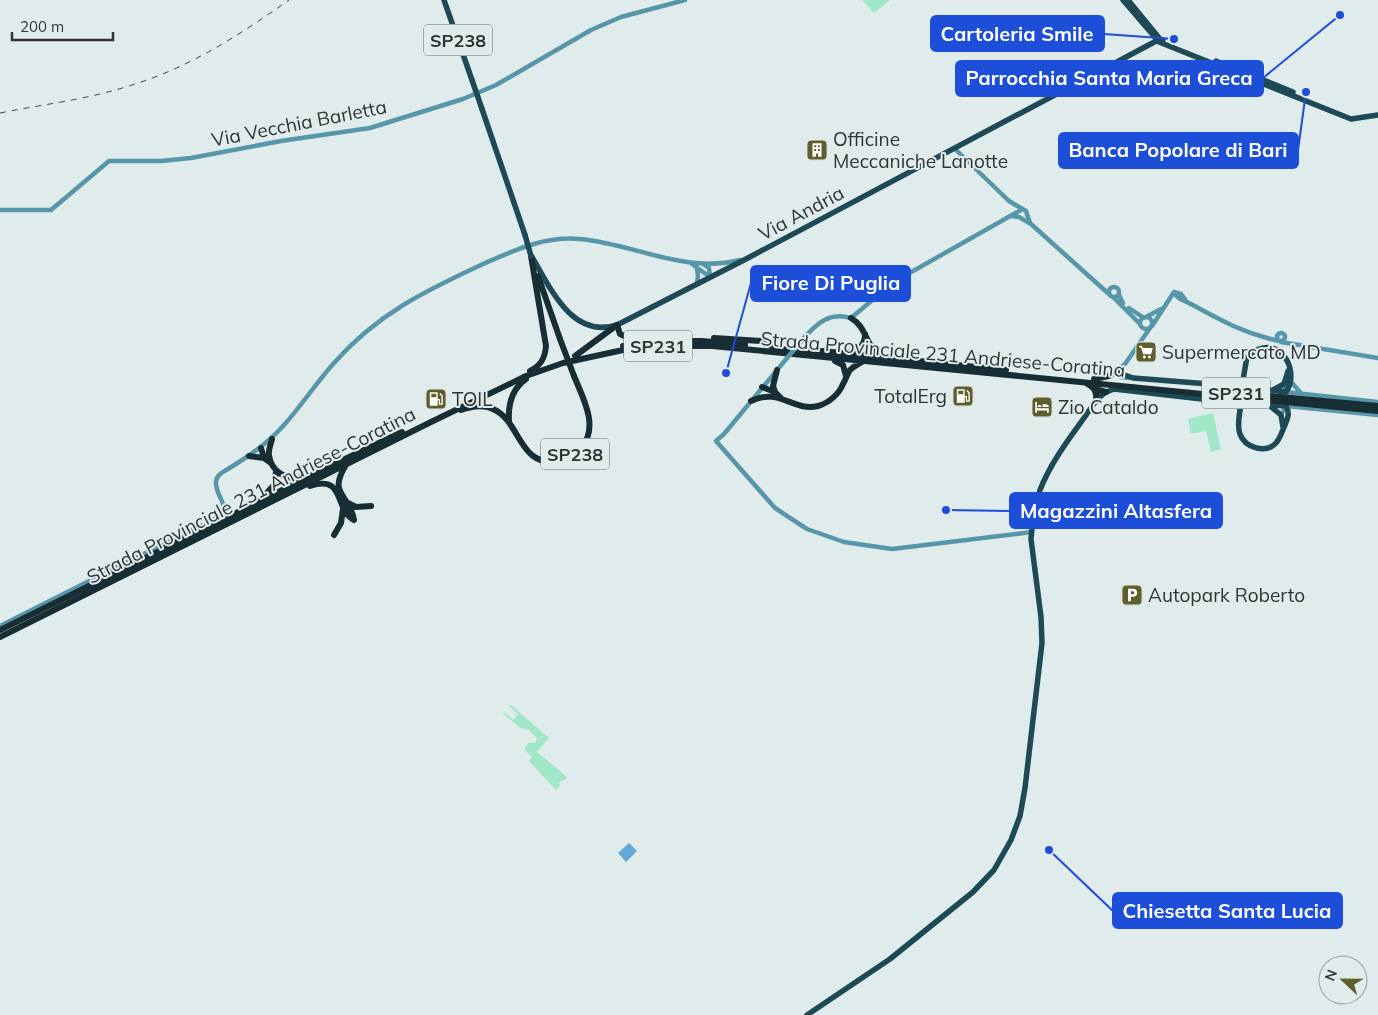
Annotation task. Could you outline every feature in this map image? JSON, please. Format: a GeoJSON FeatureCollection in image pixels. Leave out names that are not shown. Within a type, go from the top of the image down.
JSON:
{"type":"FeatureCollection","features":[{"type":"Feature","properties":{"kind":"highway"},"geometry":{"type":"LineString","coordinates":[[518,377],[540,364],[546,346],[531,256]]}},
{"type":"Feature","properties":{"kind":"highway","name":"SP238"},"geometry":{"type":"LineString","coordinates":[[509,422],[524,447],[534,456],[547,461],[574,456],[588,440],[590,429],[589,418],[531,256]]}},
{"type":"Feature","properties":{"kind":"highway"},"geometry":{"type":"LineString","coordinates":[[851,318],[861,325],[872,349],[884,357]]}},
{"type":"Feature","properties":{"kind":"highway"},"geometry":{"type":"LineString","coordinates":[[574,356],[618,325],[620,334],[629,338],[720,338],[761,341],[776,348]]}},
{"type":"Feature","properties":{"kind":"highway"},"geometry":{"type":"LineString","coordinates":[[846,376],[843,364],[824,354],[825,350],[855,352],[864,342],[864,334]]}},
{"type":"Feature","properties":{"kind":"highway","name":"Strada Provinciale 231 Andriese-Coratina"},"geometry":{"type":"LineString","coordinates":[[0,637],[290,492],[344,462],[458,404],[553,362],[618,347],[702,341],[776,348],[864,361],[1378,413]]}},
{"type":"Feature","properties":{"kind":"highway","name":"Strada Provinciale 231 Andriese-Coratina"},"geometry":{"type":"LineString","coordinates":[[0,630],[243,509],[415,430],[518,380],[558,364],[622,350],[674,346],[712,346],[884,357],[1378,406]]}},
{"type":"Feature","properties":{"kind":"highway"},"geometry":{"type":"LineString","coordinates":[[751,402],[760,397],[768,396],[810,407],[818,406],[836,395],[846,376],[854,367],[864,361]]}},
{"type":"Feature","properties":{"kind":"highway"},"geometry":{"type":"LineString","coordinates":[[509,422],[510,406],[518,387],[528,378],[555,368],[558,364]]}},
{"type":"Feature","properties":{"kind":"highway"},"geometry":{"type":"LineString","coordinates":[[775,392],[773,386],[777,370]]}},
{"type":"Feature","properties":{"kind":"highway"},"geometry":{"type":"LineString","coordinates":[[1094,379],[1109,376],[1116,372]]}},
{"type":"Feature","properties":{"kind":"highway"},"geometry":{"type":"LineString","coordinates":[[1083,382],[1095,389],[1106,392]]}},
{"type":"Feature","properties":{"kind":"highway"},"geometry":{"type":"LineString","coordinates":[[762,387],[775,392],[782,399]]}},
{"type":"Feature","properties":{"kind":"highway"},"geometry":{"type":"LineString","coordinates":[[762,387],[768,396]]}},
{"type":"Feature","properties":{"kind":"highway"},"geometry":{"type":"LineString","coordinates":[[1095,389],[1097,394],[1096,401]]}},
{"type":"Feature","properties":{"kind":"highway"},"geometry":{"type":"LineString","coordinates":[[415,430],[476,406],[494,409],[509,422]]}},
{"type":"Feature","properties":{"kind":"highway"},"geometry":{"type":"LineString","coordinates":[[266,456],[272,439]]}},
{"type":"Feature","properties":{"kind":"highway"},"geometry":{"type":"LineString","coordinates":[[261,448],[276,472],[288,478],[298,478],[344,462]]}},
{"type":"Feature","properties":{"kind":"highway"},"geometry":{"type":"LineString","coordinates":[[249,456],[266,456]]}},
{"type":"Feature","properties":{"kind":"highway"},"geometry":{"type":"LineString","coordinates":[[290,492],[299,491],[316,484],[329,485],[338,493],[344,509],[349,517],[354,520],[352,510],[339,490],[339,476],[344,462]]}},
{"type":"Feature","properties":{"kind":"highway"},"geometry":{"type":"LineString","coordinates":[[243,509],[246,505],[267,495],[274,485],[276,472]]}},
{"type":"Feature","properties":{"kind":"highway"},"geometry":{"type":"LineString","coordinates":[[345,501],[356,507],[371,506]]}},
{"type":"Feature","properties":{"kind":"highway"},"geometry":{"type":"LineString","coordinates":[[334,535],[341,523],[344,509]]}},
{"type":"Feature","properties":{"kind":"main road","name":"SP238"},"geometry":{"type":"LineString","coordinates":[[444,0],[531,256]]}},
{"type":"Feature","properties":{"kind":"main road"},"geometry":{"type":"LineString","coordinates":[[1123,0],[1158,40],[1351,119],[1378,114]]}},
{"type":"Feature","properties":{"kind":"main road"},"geometry":{"type":"LineString","coordinates":[[1128,0],[1158,40]]}},
{"type":"Feature","properties":{"kind":"main road","name":"Via Andria"},"geometry":{"type":"LineString","coordinates":[[618,325],[1158,40]]}},
{"type":"Feature","properties":{"kind":"main road"},"geometry":{"type":"LineString","coordinates":[[1238,72],[1353,115],[1378,114]]}},
{"type":"Feature","properties":{"kind":"main road"},"geometry":{"type":"LineString","coordinates":[[531,256],[561,304],[572,316],[589,326],[599,329],[618,325]]}},
{"type":"Feature","properties":{"kind":"main road"},"geometry":{"type":"LineString","coordinates":[[807,1015],[890,958],[974,892],[994,870],[1011,840],[1020,816],[1026,788],[1042,643],[1032,532],[1038,496],[1050,469],[1096,401],[1106,392],[1114,389],[1246,404],[1286,406],[1289,416],[1280,438],[1273,445],[1265,448],[1253,447],[1240,436],[1240,410],[1243,380],[1247,356],[1259,348],[1268,346],[1277,350],[1285,357],[1291,382],[1286,392],[1247,387],[1133,378],[1116,372]]}},
{"type":"Feature","properties":{"kind":"main road"},"geometry":{"type":"LineString","coordinates":[[1270,391],[1284,384],[1289,369]]}},
{"type":"Feature","properties":{"kind":"main road"},"geometry":{"type":"LineString","coordinates":[[1268,404],[1281,415],[1283,427]]}},
{"type":"Feature","properties":{"kind":"street","name":"Via Vecchia Barletta"},"geometry":{"type":"LineString","coordinates":[[0,210],[51,210],[109,161],[161,161],[192,158],[282,141],[370,128],[463,99],[496,85],[590,30],[621,16],[685,0]]}},
{"type":"Feature","properties":{"kind":"street"},"geometry":{"type":"LineString","coordinates":[[954,149],[1009,201],[1021,210],[1026,211],[1031,224]]}},
{"type":"Feature","properties":{"kind":"street"},"geometry":{"type":"LineString","coordinates":[[1021,210],[906,275],[851,318],[843,316],[828,317],[815,326],[716,441],[775,508],[807,529],[844,542],[892,549],[1032,532]]}},
{"type":"Feature","properties":{"kind":"street"},"geometry":{"type":"LineString","coordinates":[[1021,210],[1024,219]]}},
{"type":"Feature","properties":{"kind":"street"},"geometry":{"type":"LineString","coordinates":[[1010,216],[1024,219],[1031,224],[1099,284],[1144,329],[1151,327]]}},
{"type":"Feature","properties":{"kind":"street"},"geometry":{"type":"LineString","coordinates":[[0,626],[215,519],[222,513],[224,506],[217,490],[216,481],[218,475],[272,439],[350,345],[380,320],[411,298],[428,289],[519,248],[545,240],[581,239],[691,264],[729,263],[746,259]]}},
{"type":"Feature","properties":{"kind":"street"},"geometry":{"type":"LineString","coordinates":[[691,264],[710,278]]}},
{"type":"Feature","properties":{"kind":"street"},"geometry":{"type":"LineString","coordinates":[[703,264],[709,268],[710,278]]}},
{"type":"Feature","properties":{"kind":"street"},"geometry":{"type":"LineString","coordinates":[[697,268],[697,284]]}},
{"type":"Feature","properties":{"kind":"street"},"geometry":{"type":"LineString","coordinates":[[1099,284],[1110,289],[1113,287],[1117,288],[1120,300],[1126,306],[1151,320],[1151,327]]}},
{"type":"Feature","properties":{"kind":"street"},"geometry":{"type":"LineString","coordinates":[[1110,289],[1111,296]]}},
{"type":"Feature","properties":{"kind":"street"},"geometry":{"type":"LineString","coordinates":[[1174,292],[1179,298],[1222,322],[1256,335],[1378,358]]}},
{"type":"Feature","properties":{"kind":"street"},"geometry":{"type":"LineString","coordinates":[[1133,378],[1121,377],[1116,372],[1125,364],[1140,344],[1174,292]]}},
{"type":"Feature","properties":{"kind":"street"},"geometry":{"type":"LineString","coordinates":[[1174,292],[1181,294],[1188,303]]}},
{"type":"Feature","properties":{"kind":"street"},"geometry":{"type":"LineString","coordinates":[[1111,296],[1118,295]]}},
{"type":"Feature","properties":{"kind":"street"},"geometry":{"type":"LineString","coordinates":[[1168,300],[1179,298]]}},
{"type":"Feature","properties":{"kind":"street"},"geometry":{"type":"LineString","coordinates":[[1140,344],[1141,320],[1162,308]]}},
{"type":"Feature","properties":{"kind":"street"},"geometry":{"type":"LineString","coordinates":[[1256,335],[1279,334],[1277,336],[1282,340]]}},
{"type":"Feature","properties":{"kind":"street"},"geometry":{"type":"LineString","coordinates":[[1125,364],[1125,375]]}},
{"type":"Feature","properties":{"kind":"street"},"geometry":{"type":"LineString","coordinates":[[1291,382],[1302,394]]}},
{"type":"Feature","properties":{"kind":"street"},"geometry":{"type":"LineString","coordinates":[[1284,384],[1286,392],[1378,402]]}},
{"type":"Feature","properties":{"kind":"street"},"geometry":{"type":"LineString","coordinates":[[1281,415],[1286,406],[1378,413]]}},
{"type":"Feature","properties":{"kind":"street"},"geometry":{"type":"LineString","coordinates":[[1289,416],[1300,408]]}},
{"type":"Feature","properties":{"kind":"green space"},"geometry":{"type":"Polygon","coordinates":[[[862,0],[890,0],[874,13],[862,0]]]}},
{"type":"Feature","properties":{"kind":"green space"},"geometry":{"type":"Polygon","coordinates":[[[1213,413],[1221,449],[1211,452],[1206,431],[1191,434],[1188,419],[1213,413]]]}},
{"type":"Feature","properties":{"kind":"green space"},"geometry":{"type":"Polygon","coordinates":[[[511,705],[549,738],[537,752],[567,777],[559,783],[560,785],[556,790],[529,761],[532,757],[524,749],[528,743],[535,743],[537,738],[528,729],[521,729],[503,713],[513,720],[518,714],[509,706],[511,705]]]}},
{"type":"Feature","properties":{"kind":"water"},"geometry":{"type":"Polygon","coordinates":[[[629,843],[637,851],[626,862],[618,853],[629,843]]]}},
{"type":"Feature","properties":{"kind":"railway"},"geometry":{"type":"LineString","coordinates":[[0,113],[102,94],[156,77],[215,48],[289,0]]}},
{"type":"Feature","properties":{"kind":"place","name":"Parrocchia Santa Maria Greca"},"geometry":{"type":"Point","coordinates":[1340,15]}},
{"type":"Feature","properties":{"kind":"place","name":"Cartoleria Smile"},"geometry":{"type":"Point","coordinates":[1174,39]}},
{"type":"Feature","properties":{"kind":"place","name":"Banca Popolare di Bari"},"geometry":{"type":"Point","coordinates":[1306,92]}},
{"type":"Feature","properties":{"kind":"place","name":"Officine Meccaniche Lanotte"},"geometry":{"type":"Point","coordinates":[817,150]}},
{"type":"Feature","properties":{"kind":"place","name":"Supermercato MD"},"geometry":{"type":"Point","coordinates":[1146,352]}},
{"type":"Feature","properties":{"kind":"place","name":"Fiore Di Puglia"},"geometry":{"type":"Point","coordinates":[726,373]}},
{"type":"Feature","properties":{"kind":"place","name":"TotalErg"},"geometry":{"type":"Point","coordinates":[963,396]}},
{"type":"Feature","properties":{"kind":"place","name":"TOIL"},"geometry":{"type":"Point","coordinates":[436,399]}},
{"type":"Feature","properties":{"kind":"place","name":"Zio Cataldo"},"geometry":{"type":"Point","coordinates":[1042,407]}},
{"type":"Feature","properties":{"kind":"place","name":"Magazzini Altasfera"},"geometry":{"type":"Point","coordinates":[946,510]}},
{"type":"Feature","properties":{"kind":"place","name":"Autopark Roberto"},"geometry":{"type":"Point","coordinates":[1132,595]}},
{"type":"Feature","properties":{"kind":"place","name":"Chiesetta Santa Lucia"},"geometry":{"type":"Point","coordinates":[1049,850]}}]}
